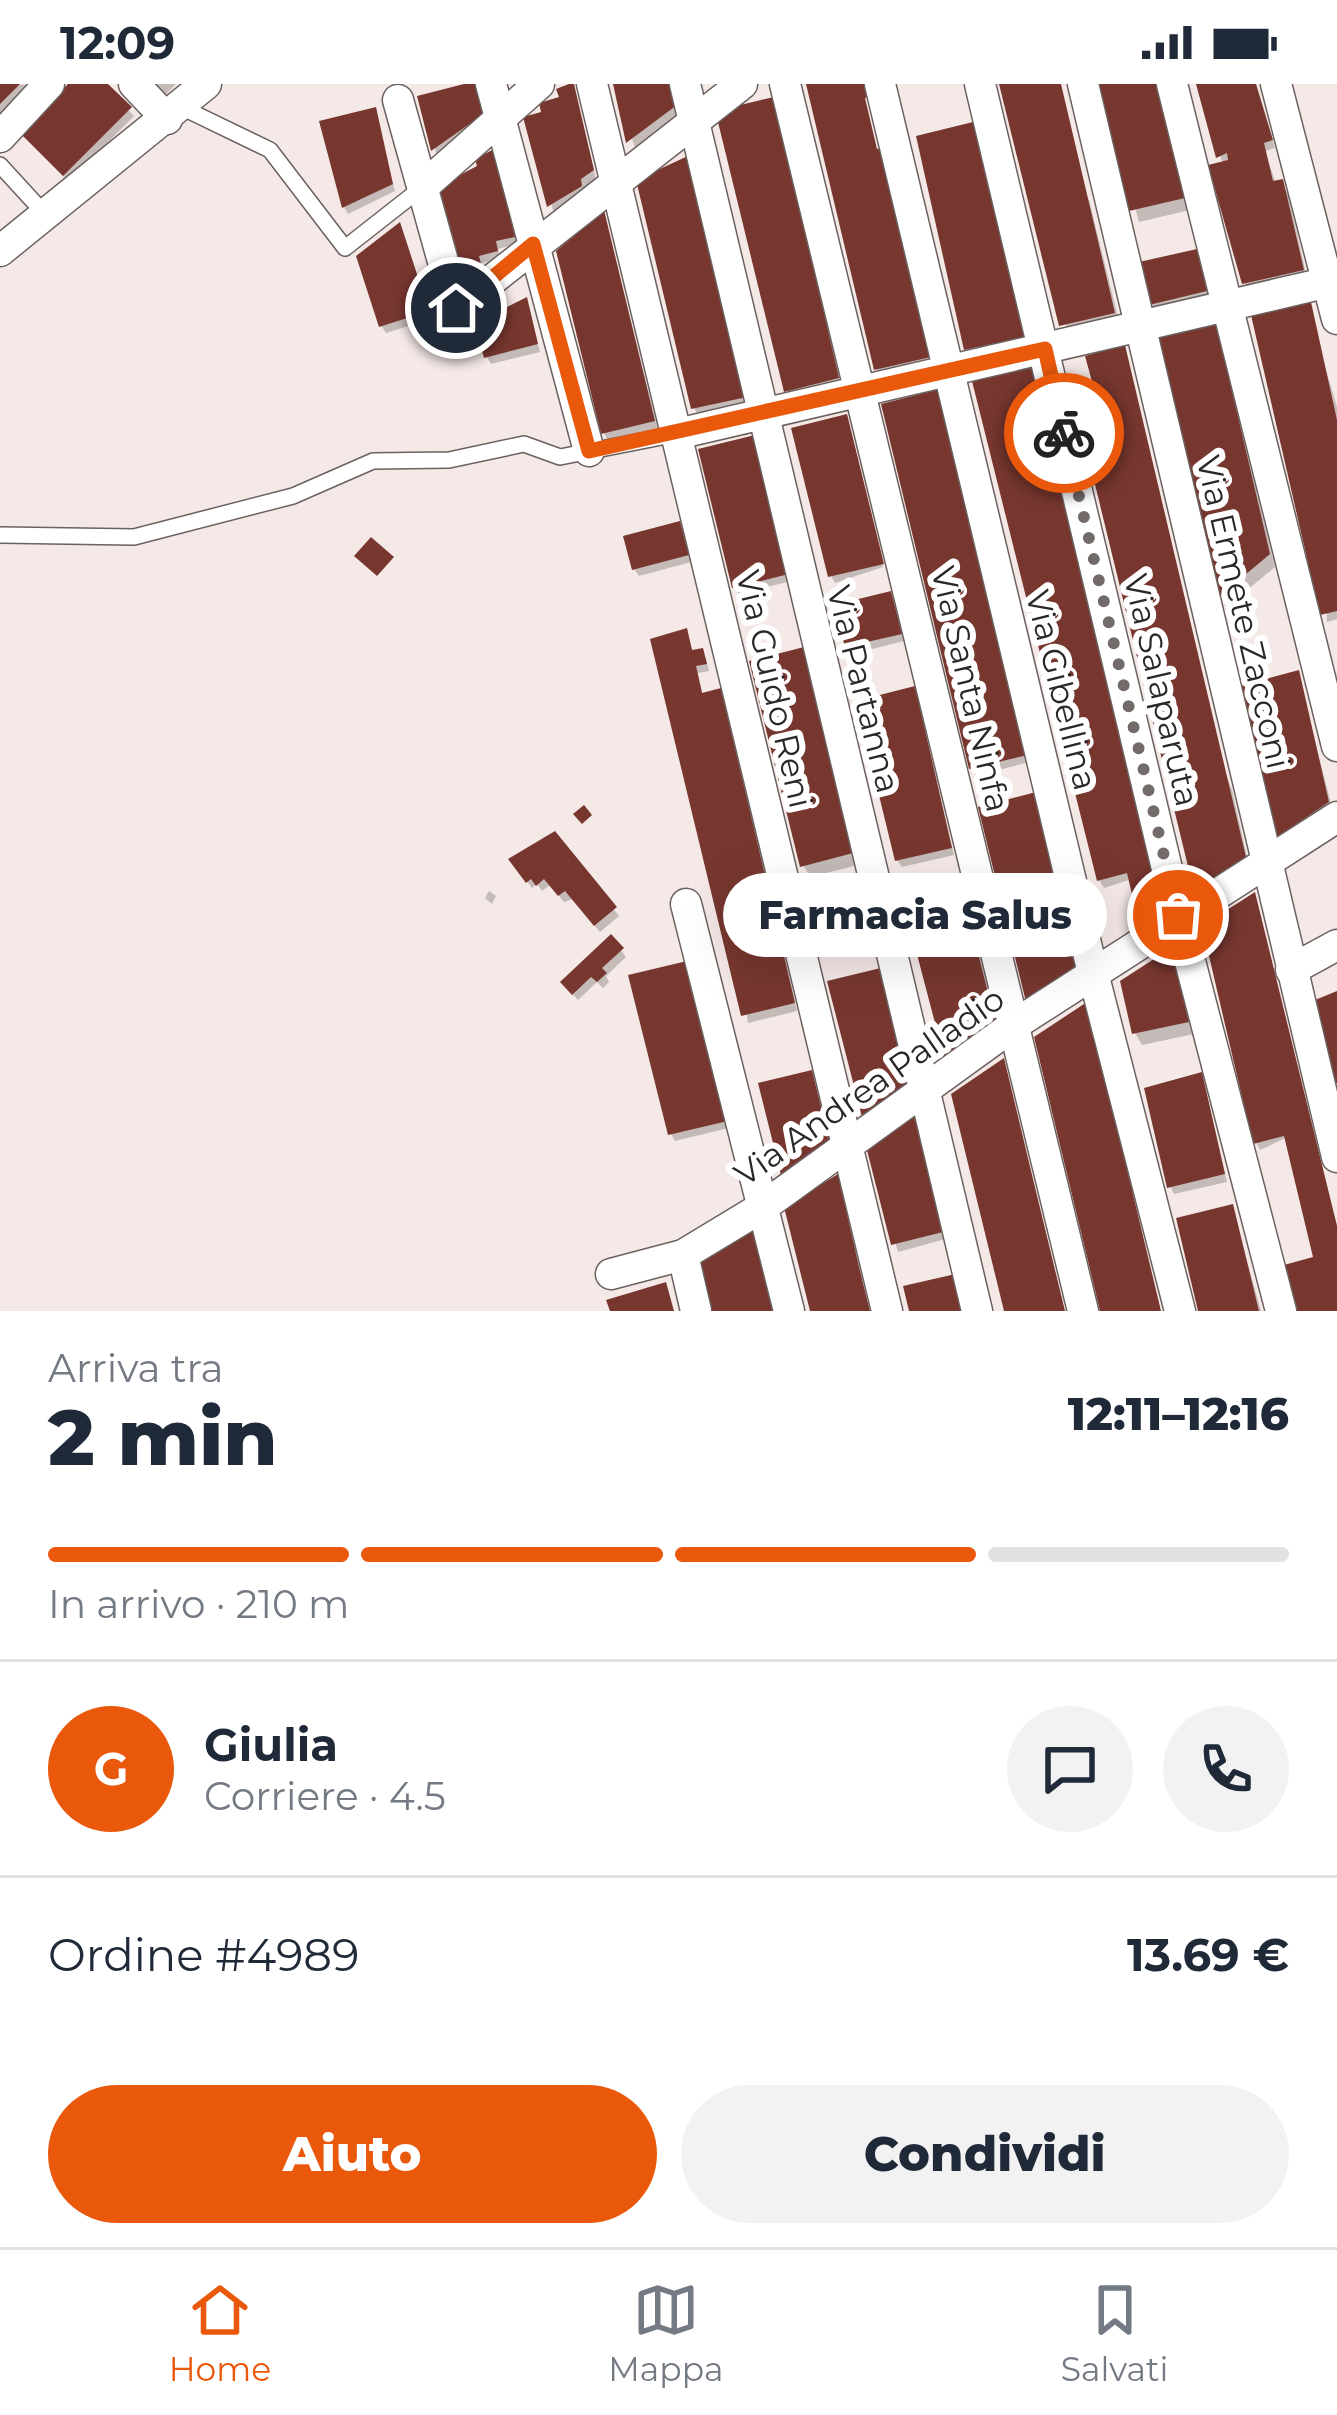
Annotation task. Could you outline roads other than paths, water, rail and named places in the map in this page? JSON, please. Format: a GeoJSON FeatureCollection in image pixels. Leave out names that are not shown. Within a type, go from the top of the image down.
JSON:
{"type":"FeatureCollection","features":[{"type":"Feature","properties":{"kind":"street"},"geometry":{"type":"LineString","coordinates":[[0,136],[49,84]]}},
{"type":"Feature","properties":{"kind":"street"},"geometry":{"type":"LineString","coordinates":[[134,84],[174,113]]}},
{"type":"Feature","properties":{"kind":"street"},"geometry":{"type":"LineString","coordinates":[[0,251],[206,84]]}},
{"type":"Feature","properties":{"kind":"street"},"geometry":{"type":"LineString","coordinates":[[491,84],[589,451]]}},
{"type":"Feature","properties":{"kind":"street"},"geometry":{"type":"LineString","coordinates":[[424,186],[538,84]]}},
{"type":"Feature","properties":{"kind":"street","name":"Via Guido Reni"},"geometry":{"type":"LineString","coordinates":[[592,84],[887,1311]]}},
{"type":"Feature","properties":{"kind":"street","name":"Via Partanna"},"geometry":{"type":"LineString","coordinates":[[685,84],[976,1311]]}},
{"type":"Feature","properties":{"kind":"street"},"geometry":{"type":"LineString","coordinates":[[398,100],[456,308],[742,84]]}},
{"type":"Feature","properties":{"kind":"street","name":"Via Santa Ninfa"},"geometry":{"type":"LineString","coordinates":[[785,84],[1083,1311]]}},
{"type":"Feature","properties":{"kind":"street","name":"Via Gibellina"},"geometry":{"type":"LineString","coordinates":[[880,84],[1093,973],[1180,1311]]}},
{"type":"Feature","properties":{"kind":"street","name":"Via Salaparuta"},"geometry":{"type":"LineString","coordinates":[[980,84],[1178,915],[1281,1311]]}},
{"type":"Feature","properties":{"kind":"street","name":"Via Ermete Zacconi"},"geometry":{"type":"LineString","coordinates":[[1083,84],[1337,1157]]}},
{"type":"Feature","properties":{"kind":"street"},"geometry":{"type":"LineString","coordinates":[[1172,84],[1337,746]]}},
{"type":"Feature","properties":{"kind":"street"},"geometry":{"type":"LineString","coordinates":[[1276,84],[1337,319]]}},
{"type":"Feature","properties":{"kind":"street"},"geometry":{"type":"LineString","coordinates":[[676,434],[1329,282]]}},
{"type":"Feature","properties":{"kind":"street","name":"Via Andrea Palladio"},"geometry":{"type":"LineString","coordinates":[[611,1274],[673,1258],[764,1206],[1014,1025],[1178,915],[1337,817]]}},
{"type":"Feature","properties":{"kind":"street"},"geometry":{"type":"LineString","coordinates":[[686,904],[789,1311]]}},
{"type":"Feature","properties":{"kind":"street"},"geometry":{"type":"LineString","coordinates":[[1291,970],[1337,945]]}},
{"type":"Feature","properties":{"kind":"street"},"geometry":{"type":"LineString","coordinates":[[673,1258],[696,1311]]}},
{"type":"Feature","properties":{"kind":"lane"},"geometry":{"type":"LineString","coordinates":[[174,113],[270,150],[345,248],[424,186]]}},
{"type":"Feature","properties":{"kind":"lane"},"geometry":{"type":"LineString","coordinates":[[0,165],[44,212]]}},
{"type":"Feature","properties":{"kind":"lane"},"geometry":{"type":"LineString","coordinates":[[0,535],[134,537],[293,496],[373,461],[449,460],[524,444],[560,457],[676,434]]}},
{"type":"Feature","properties":{"kind":"place","name":"Farmacia Salus"},"geometry":{"type":"Point","coordinates":[1178,915]}}]}
